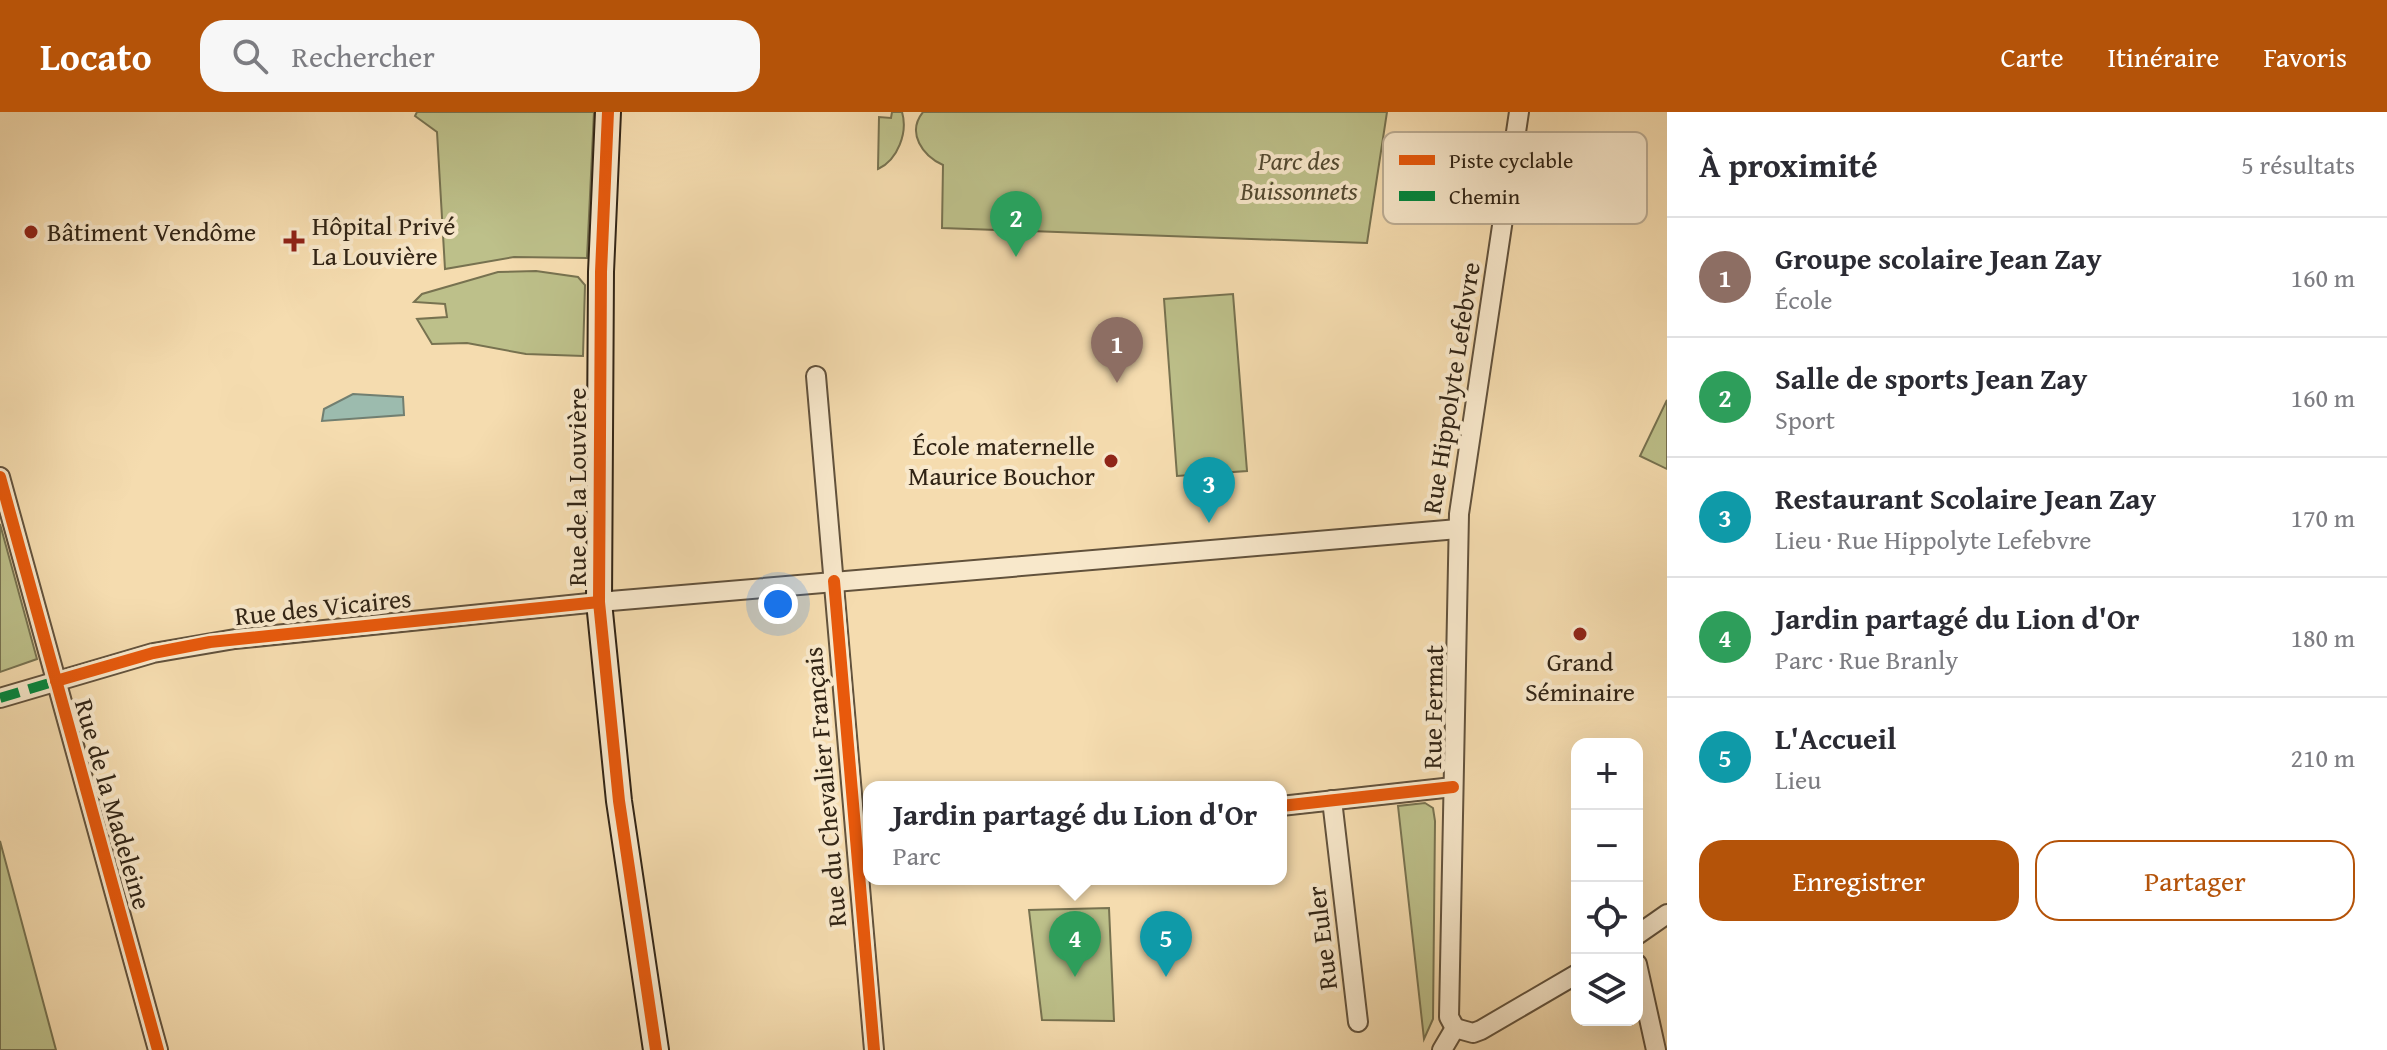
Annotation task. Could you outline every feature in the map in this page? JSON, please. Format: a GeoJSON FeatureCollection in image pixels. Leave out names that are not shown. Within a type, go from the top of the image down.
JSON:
{"type":"FeatureCollection","features":[{"type":"Feature","properties":{"kind":"street","name":"Rue de la Louvière"},"geometry":{"type":"LineString","coordinates":[[608,112],[601,287],[599,602],[619,801],[656,1050]]}},
{"type":"Feature","properties":{"kind":"street","name":"Rue Hippolyte Lefebvre"},"geometry":{"type":"LineString","coordinates":[[1516,132],[1519,112]]}},
{"type":"Feature","properties":{"kind":"street","name":"Rue Hippolyte Lefebvre"},"geometry":{"type":"LineString","coordinates":[[599,602],[1458,529],[1503,224]]}},
{"type":"Feature","properties":{"kind":"street","name":"Rue du Chevalier Français"},"geometry":{"type":"LineString","coordinates":[[816,376],[863,853]]}},
{"type":"Feature","properties":{"kind":"street","name":"Rue de la Madeleine"},"geometry":{"type":"LineString","coordinates":[[0,477],[158,1050]]}},
{"type":"Feature","properties":{"kind":"street","name":"Rue Fermat"},"geometry":{"type":"LineString","coordinates":[[1455,1028],[1449,1017],[1458,529]]}},
{"type":"Feature","properties":{"kind":"street","name":"Rue des Vicaires"},"geometry":{"type":"LineString","coordinates":[[0,698],[153,653],[210,642],[599,602]]}},
{"type":"Feature","properties":{"kind":"street"},"geometry":{"type":"LineString","coordinates":[[1287,805],[1453,787]]}},
{"type":"Feature","properties":{"kind":"street","name":"Rue Euler"},"geometry":{"type":"LineString","coordinates":[[1332,800],[1358,1022]]}},
{"type":"Feature","properties":{"kind":"street","name":"Rue du Chevalier Français"},"geometry":{"type":"LineString","coordinates":[[865,885],[874,1050]]}},
{"type":"Feature","properties":{"kind":"street"},"geometry":{"type":"LineString","coordinates":[[1643,931],[1667,914]]}},
{"type":"Feature","properties":{"kind":"street"},"geometry":{"type":"LineString","coordinates":[[1442,1050],[1455,1028],[1473,1033],[1481,1030],[1571,978]]}},
{"type":"Feature","properties":{"kind":"street"},"geometry":{"type":"LineString","coordinates":[[1643,991],[1656,1050]]}},
{"type":"Feature","properties":{"kind":"green space"},"geometry":{"type":"Polygon","coordinates":[[[417,112],[594,112],[587,258],[514,257],[445,269],[437,132],[415,116],[417,112]]]}},
{"type":"Feature","properties":{"kind":"green space"},"geometry":{"type":"Polygon","coordinates":[[[892,112],[902,112],[904,120],[900,145],[891,159],[878,169],[879,117],[891,118],[892,112]]]}},
{"type":"Feature","properties":{"kind":"green space","name":"Parc des Buissonnets"},"geometry":{"type":"Polygon","coordinates":[[[923,112],[1387,112],[1367,243],[942,228],[943,165],[929,156],[919,143],[918,120],[923,112]]]}},
{"type":"Feature","properties":{"kind":"green space"},"geometry":{"type":"Polygon","coordinates":[[[536,271],[578,277],[585,285],[583,356],[526,354],[467,343],[432,344],[417,319],[447,317],[445,304],[414,302],[422,294],[498,272],[536,271]]]}},
{"type":"Feature","properties":{"kind":"green space"},"geometry":{"type":"Polygon","coordinates":[[[1233,294],[1247,471],[1177,476],[1164,299],[1233,294]]]}},
{"type":"Feature","properties":{"kind":"green space"},"geometry":{"type":"Polygon","coordinates":[[[1667,400],[1667,469],[1640,456],[1667,400]]]}},
{"type":"Feature","properties":{"kind":"green space"},"geometry":{"type":"Polygon","coordinates":[[[0,524],[37,659],[0,672],[0,524]]]}},
{"type":"Feature","properties":{"kind":"green space"},"geometry":{"type":"Polygon","coordinates":[[[1425,803],[1433,808],[1435,821],[1433,1019],[1424,1039],[1398,806],[1425,803]]]}},
{"type":"Feature","properties":{"kind":"green space"},"geometry":{"type":"Polygon","coordinates":[[[0,841],[56,1050],[0,1050],[0,841]]]}},
{"type":"Feature","properties":{"kind":"green space"},"geometry":{"type":"Polygon","coordinates":[[[1109,908],[1114,1021],[1042,1020],[1029,910],[1109,908]]]}},
{"type":"Feature","properties":{"kind":"shaded area"},"geometry":{"type":"Polygon","coordinates":[[[353,394],[403,397],[404,415],[322,421],[324,409],[353,394]]]}},
{"type":"Feature","properties":{"kind":"marked path"},"geometry":{"type":"LineString","coordinates":[[0,698],[56,681]]}},
{"type":"Feature","properties":{"kind":"cycle path"},"geometry":{"type":"LineString","coordinates":[[608,112],[601,272],[599,602],[619,801],[656,1050]]}},
{"type":"Feature","properties":{"kind":"cycle path"},"geometry":{"type":"LineString","coordinates":[[0,477],[158,1050]]}},
{"type":"Feature","properties":{"kind":"cycle path"},"geometry":{"type":"LineString","coordinates":[[834,581],[874,1050]]}},
{"type":"Feature","properties":{"kind":"cycle path"},"geometry":{"type":"LineString","coordinates":[[56,681],[153,653],[210,642],[599,602]]}},
{"type":"Feature","properties":{"kind":"cycle path"},"geometry":{"type":"LineString","coordinates":[[1287,805],[1453,787]]}},
{"type":"Feature","properties":{"kind":"place","name":"Bâtiment Vendôme"},"geometry":{"type":"Point","coordinates":[31,232]}},
{"type":"Feature","properties":{"kind":"place","name":"Hôpital Privé La Louvière"},"geometry":{"type":"Point","coordinates":[294,241]}},
{"type":"Feature","properties":{"kind":"place","name":"Salle de sports Jean Zay"},"geometry":{"type":"Point","coordinates":[1016,257]}},
{"type":"Feature","properties":{"kind":"place","name":"Groupe scolaire Jean Zay"},"geometry":{"type":"Point","coordinates":[1117,383]}},
{"type":"Feature","properties":{"kind":"place","name":"École maternelle Maurice Bouchor"},"geometry":{"type":"Point","coordinates":[1111,461]}},
{"type":"Feature","properties":{"kind":"place","name":"Restaurant Scolaire Jean Zay"},"geometry":{"type":"Point","coordinates":[1209,523]}},
{"type":"Feature","properties":{"kind":"place","name":"Grand Séminaire"},"geometry":{"type":"Point","coordinates":[1580,634]}},
{"type":"Feature","properties":{"kind":"place","name":"Jardin partagé du Lion d'Or"},"geometry":{"type":"Point","coordinates":[1075,977]}},
{"type":"Feature","properties":{"kind":"place","name":"L'Accueil"},"geometry":{"type":"Point","coordinates":[1166,977]}}]}
